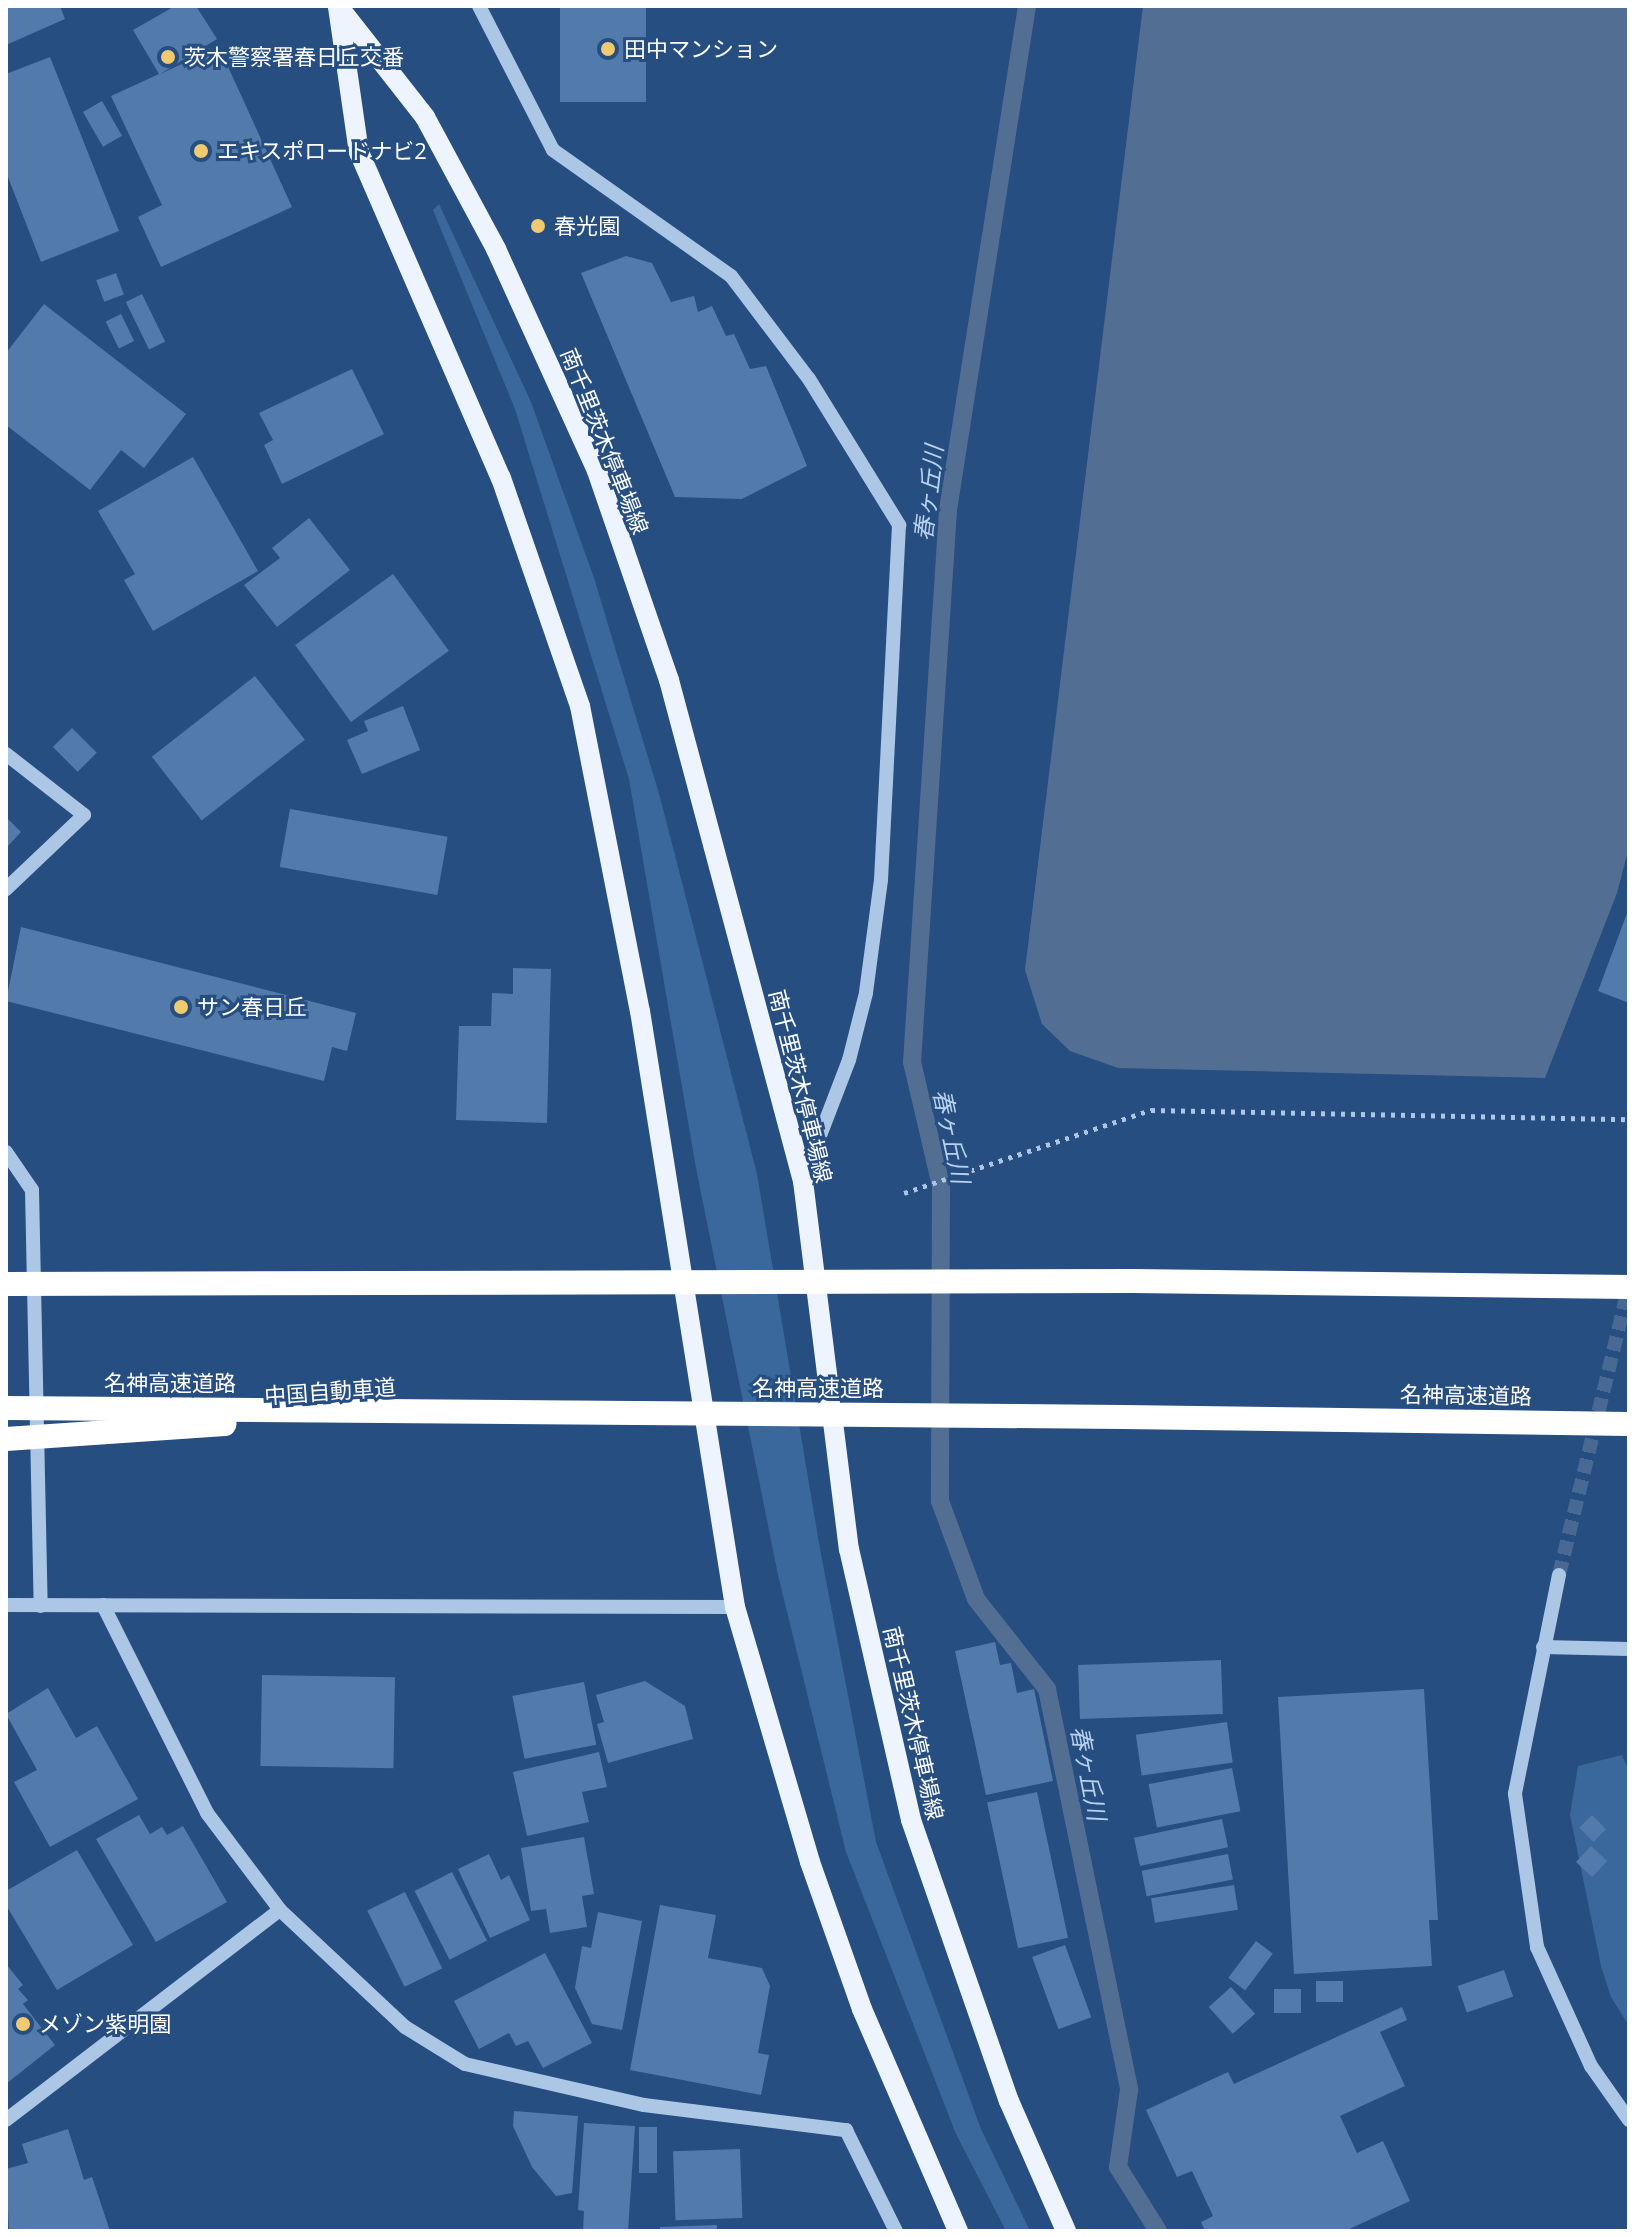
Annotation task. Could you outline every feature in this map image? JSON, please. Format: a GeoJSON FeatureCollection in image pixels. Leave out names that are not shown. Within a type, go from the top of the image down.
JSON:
{"type":"FeatureCollection","features":[{"type":"Feature","properties":{"kind":"highway"},"geometry":{"type":"LineString","coordinates":[[6,1284],[1133,1281],[1629,1287]]}},
{"type":"Feature","properties":{"kind":"highway","name":"名神高速道路"},"geometry":{"type":"LineString","coordinates":[[6,1408],[1629,1424]]}},
{"type":"Feature","properties":{"kind":"highway","name":"中国自動車道"},"geometry":{"type":"LineString","coordinates":[[6,1439],[418,1411]]}},
{"type":"Feature","properties":{"kind":"main road","name":"南千里茨木停車場線"},"geometry":{"type":"LineString","coordinates":[[339,6],[425,117],[496,249],[597,471],[669,680],[803,1181],[849,1549],[911,1820],[1009,2101],[1066,2231]]}},
{"type":"Feature","properties":{"kind":"main road","name":"南千里茨木停車場線"},"geometry":{"type":"LineString","coordinates":[[339,6],[359,152],[501,478],[580,706],[640,1011],[735,1607],[810,1862],[857,1995],[958,2231]]}},
{"type":"Feature","properties":{"kind":"street"},"geometry":{"type":"LineString","coordinates":[[479,6],[553,150],[731,276],[809,379],[899,525],[881,880],[866,993],[849,1060],[803,1181]]}},
{"type":"Feature","properties":{"kind":"street"},"geometry":{"type":"LineString","coordinates":[[6,754],[84,815],[6,889]]}},
{"type":"Feature","properties":{"kind":"street"},"geometry":{"type":"LineString","coordinates":[[6,1152],[32,1190],[41,1606]]}},
{"type":"Feature","properties":{"kind":"street"},"geometry":{"type":"LineString","coordinates":[[1559,1575],[1515,1794],[1537,1947],[1591,2066],[1629,2120]]}},
{"type":"Feature","properties":{"kind":"street"},"geometry":{"type":"LineString","coordinates":[[6,1605],[735,1607]]}},
{"type":"Feature","properties":{"kind":"street"},"geometry":{"type":"LineString","coordinates":[[103,1605],[207,1813],[280,1910],[405,2027],[465,2064],[644,2105],[846,2130],[896,2231]]}},
{"type":"Feature","properties":{"kind":"street"},"geometry":{"type":"LineString","coordinates":[[1543,1647],[1629,1649]]}},
{"type":"Feature","properties":{"kind":"street"},"geometry":{"type":"LineString","coordinates":[[6,2120],[280,1910]]}},
{"type":"Feature","properties":{"kind":"path"},"geometry":{"type":"LineString","coordinates":[[904,1193],[1151,1110],[1629,1119]]}},
{"type":"Feature","properties":{"kind":"shaded area"},"geometry":{"type":"Polygon","coordinates":[[[1143,6],[1629,6],[1629,847],[1617,893],[1545,1078],[1118,1068],[1070,1051],[1042,1024],[1025,970],[1143,6]]]}},
{"type":"Feature","properties":{"kind":"shaded area"},"geometry":{"type":"Polygon","coordinates":[[[439,204],[531,402],[594,578],[660,797],[757,1174],[820,1549],[876,1842],[981,2129],[1030,2231],[1006,2231],[956,2134],[846,1852],[778,1575],[696,1168],[629,779],[515,409],[433,210],[439,204]]]}},
{"type":"Feature","properties":{"kind":"shaded area"},"geometry":{"type":"Polygon","coordinates":[[[1622,1755],[1629,1771],[1629,2026],[1611,1997],[1601,1966],[1570,1815],[1578,1766],[1622,1755]]]}},
{"type":"Feature","properties":{"kind":"building"},"geometry":{"type":"Polygon","coordinates":[[[6,6],[60,6],[65,19],[6,45],[6,6]]]}},
{"type":"Feature","properties":{"kind":"building","name":"エキスポロードナビ2"},"geometry":{"type":"Polygon","coordinates":[[[175,6],[196,6],[217,39],[160,74],[219,47],[292,207],[161,267],[138,217],[162,205],[111,96],[159,74],[133,30],[175,6]]]}},
{"type":"Feature","properties":{"kind":"building","name":"田中マンション"},"geometry":{"type":"Polygon","coordinates":[[[560,6],[646,6],[646,102],[560,102],[560,6]]]}},
{"type":"Feature","properties":{"kind":"building"},"geometry":{"type":"Polygon","coordinates":[[[50,57],[119,231],[41,262],[6,172],[6,74],[50,57]]]}},
{"type":"Feature","properties":{"kind":"building"},"geometry":{"type":"Polygon","coordinates":[[[102,101],[122,136],[103,147],[83,112],[102,101]]]}},
{"type":"Feature","properties":{"kind":"building"},"geometry":{"type":"Polygon","coordinates":[[[626,256],[652,263],[671,302],[694,296],[698,312],[712,306],[726,336],[734,334],[750,369],[766,366],[807,466],[742,499],[675,497],[581,273],[626,256]]]}},
{"type":"Feature","properties":{"kind":"building"},"geometry":{"type":"Polygon","coordinates":[[[116,273],[124,295],[104,302],[96,280],[116,273]]]}},
{"type":"Feature","properties":{"kind":"building"},"geometry":{"type":"Polygon","coordinates":[[[142,294],[165,342],[149,350],[126,302],[142,294]]]}},
{"type":"Feature","properties":{"kind":"building"},"geometry":{"type":"Polygon","coordinates":[[[44,304],[186,414],[144,468],[121,450],[90,490],[6,425],[6,353],[44,304]]]}},
{"type":"Feature","properties":{"kind":"building"},"geometry":{"type":"Polygon","coordinates":[[[121,314],[134,341],[119,348],[106,321],[121,314]]]}},
{"type":"Feature","properties":{"kind":"building"},"geometry":{"type":"Polygon","coordinates":[[[352,369],[384,434],[282,484],[264,445],[273,440],[259,413],[352,369]]]}},
{"type":"Feature","properties":{"kind":"building"},"geometry":{"type":"Polygon","coordinates":[[[193,457],[258,571],[153,631],[124,580],[135,574],[98,511],[193,457]]]}},
{"type":"Feature","properties":{"kind":"building"},"geometry":{"type":"Polygon","coordinates":[[[309,518],[350,570],[277,627],[244,585],[280,558],[272,548],[309,518]]]}},
{"type":"Feature","properties":{"kind":"building"},"geometry":{"type":"Polygon","coordinates":[[[393,574],[449,651],[351,722],[295,645],[393,574]]]}},
{"type":"Feature","properties":{"kind":"building"},"geometry":{"type":"Polygon","coordinates":[[[255,676],[305,740],[202,820],[152,757],[255,676]]]}},
{"type":"Feature","properties":{"kind":"building"},"geometry":{"type":"Polygon","coordinates":[[[403,706],[420,750],[362,774],[347,740],[368,731],[364,721],[403,706]]]}},
{"type":"Feature","properties":{"kind":"building"},"geometry":{"type":"Polygon","coordinates":[[[72,728],[97,753],[78,772],[53,747],[72,728]]]}},
{"type":"Feature","properties":{"kind":"building"},"geometry":{"type":"Polygon","coordinates":[[[290,809],[448,837],[437,895],[280,867],[290,809]]]}},
{"type":"Feature","properties":{"kind":"building"},"geometry":{"type":"Polygon","coordinates":[[[6,817],[21,832],[6,848],[6,817]]]}},
{"type":"Feature","properties":{"kind":"building"},"geometry":{"type":"Polygon","coordinates":[[[1629,908],[1629,1003],[1598,991],[1629,908]]]}},
{"type":"Feature","properties":{"kind":"building","name":"サン春日丘"},"geometry":{"type":"Polygon","coordinates":[[[21,927],[356,1013],[347,1051],[332,1047],[324,1081],[6,1001],[21,927]]]}},
{"type":"Feature","properties":{"kind":"building"},"geometry":{"type":"Polygon","coordinates":[[[513,968],[551,969],[547,1123],[456,1120],[459,1026],[491,1026],[492,993],[513,994],[513,968]]]}},
{"type":"Feature","properties":{"kind":"building"},"geometry":{"type":"Polygon","coordinates":[[[995,1642],[1000,1665],[1011,1663],[1017,1693],[1034,1689],[1053,1781],[986,1795],[955,1651],[995,1642]]]}},
{"type":"Feature","properties":{"kind":"building"},"geometry":{"type":"Polygon","coordinates":[[[1221,1660],[1223,1714],[1080,1719],[1078,1665],[1221,1660]]]}},
{"type":"Feature","properties":{"kind":"building"},"geometry":{"type":"Polygon","coordinates":[[[262,1675],[395,1677],[393,1768],[260,1766],[262,1675]]]}},
{"type":"Feature","properties":{"kind":"building"},"geometry":{"type":"Polygon","coordinates":[[[645,1681],[685,1706],[693,1739],[608,1763],[597,1724],[604,1722],[596,1695],[645,1681]]]}},
{"type":"Feature","properties":{"kind":"building"},"geometry":{"type":"Polygon","coordinates":[[[584,1682],[596,1745],[525,1759],[512,1696],[584,1682]]]}},
{"type":"Feature","properties":{"kind":"building"},"geometry":{"type":"Polygon","coordinates":[[[48,1688],[76,1738],[97,1726],[138,1799],[50,1847],[14,1782],[37,1770],[6,1714],[48,1688]]]}},
{"type":"Feature","properties":{"kind":"building"},"geometry":{"type":"Polygon","coordinates":[[[1424,1689],[1438,1920],[1429,1920],[1432,1966],[1294,1974],[1278,1697],[1424,1689]]]}},
{"type":"Feature","properties":{"kind":"building"},"geometry":{"type":"Polygon","coordinates":[[[1227,1722],[1233,1763],[1142,1775],[1136,1735],[1227,1722]]]}},
{"type":"Feature","properties":{"kind":"building"},"geometry":{"type":"Polygon","coordinates":[[[599,1752],[607,1787],[582,1792],[589,1822],[527,1836],[513,1772],[599,1752]]]}},
{"type":"Feature","properties":{"kind":"building"},"geometry":{"type":"Polygon","coordinates":[[[1232,1768],[1240,1811],[1157,1827],[1149,1784],[1232,1768]]]}},
{"type":"Feature","properties":{"kind":"building"},"geometry":{"type":"Polygon","coordinates":[[[1037,1792],[1068,1938],[1018,1948],[987,1803],[1037,1792]]]}},
{"type":"Feature","properties":{"kind":"building"},"geometry":{"type":"Polygon","coordinates":[[[139,1815],[150,1834],[162,1827],[167,1835],[183,1826],[227,1902],[156,1942],[96,1839],[139,1815]]]}},
{"type":"Feature","properties":{"kind":"building"},"geometry":{"type":"Polygon","coordinates":[[[1592,1815],[1606,1829],[1593,1842],[1579,1828],[1592,1815]]]}},
{"type":"Feature","properties":{"kind":"building"},"geometry":{"type":"Polygon","coordinates":[[[1222,1819],[1228,1847],[1140,1866],[1134,1838],[1222,1819]]]}},
{"type":"Feature","properties":{"kind":"building"},"geometry":{"type":"Polygon","coordinates":[[[584,1837],[594,1894],[582,1896],[587,1927],[550,1933],[546,1909],[531,1911],[521,1848],[584,1837]]]}},
{"type":"Feature","properties":{"kind":"building"},"geometry":{"type":"Polygon","coordinates":[[[1591,1846],[1607,1861],[1592,1877],[1576,1862],[1591,1846]]]}},
{"type":"Feature","properties":{"kind":"building"},"geometry":{"type":"Polygon","coordinates":[[[77,1850],[133,1945],[57,1990],[6,1905],[6,1891],[77,1850]]]}},
{"type":"Feature","properties":{"kind":"building"},"geometry":{"type":"Polygon","coordinates":[[[489,1854],[501,1880],[509,1875],[530,1920],[490,1938],[458,1869],[489,1854]]]}},
{"type":"Feature","properties":{"kind":"building"},"geometry":{"type":"Polygon","coordinates":[[[1228,1854],[1233,1880],[1147,1896],[1142,1871],[1228,1854]]]}},
{"type":"Feature","properties":{"kind":"building"},"geometry":{"type":"Polygon","coordinates":[[[452,1872],[487,1941],[450,1960],[415,1891],[452,1872]]]}},
{"type":"Feature","properties":{"kind":"building"},"geometry":{"type":"Polygon","coordinates":[[[1234,1885],[1238,1910],[1155,1923],[1151,1898],[1234,1885]]]}},
{"type":"Feature","properties":{"kind":"building"},"geometry":{"type":"Polygon","coordinates":[[[405,1892],[442,1968],[405,1987],[367,1910],[405,1892]]]}},
{"type":"Feature","properties":{"kind":"building"},"geometry":{"type":"Polygon","coordinates":[[[660,1905],[716,1915],[708,1958],[762,1968],[770,1986],[758,2053],[769,2055],[761,2095],[630,2070],[660,1905]]]}},
{"type":"Feature","properties":{"kind":"building"},"geometry":{"type":"Polygon","coordinates":[[[598,1912],[642,1921],[622,2030],[592,2024],[575,1988],[582,1946],[591,1948],[598,1912]]]}},
{"type":"Feature","properties":{"kind":"building"},"geometry":{"type":"Polygon","coordinates":[[[1256,1941],[1273,1954],[1245,1990],[1228,1978],[1256,1941]]]}},
{"type":"Feature","properties":{"kind":"building"},"geometry":{"type":"Polygon","coordinates":[[[1065,1945],[1091,2017],[1058,2029],[1032,1957],[1065,1945]]]}},
{"type":"Feature","properties":{"kind":"building"},"geometry":{"type":"Polygon","coordinates":[[[545,1953],[592,2043],[543,2068],[528,2041],[516,2046],[509,2033],[479,2049],[454,2001],[545,1953]]]}},
{"type":"Feature","properties":{"kind":"building","name":"メゾン紫明園"},"geometry":{"type":"Polygon","coordinates":[[[6,1964],[23,1985],[18,1989],[28,2000],[23,2004],[55,2045],[6,2084],[6,1964]]]}},
{"type":"Feature","properties":{"kind":"building"},"geometry":{"type":"Polygon","coordinates":[[[1504,1970],[1513,1996],[1467,2012],[1458,1986],[1504,1970]]]}},
{"type":"Feature","properties":{"kind":"building"},"geometry":{"type":"Polygon","coordinates":[[[1316,1981],[1343,1981],[1343,2002],[1316,2002],[1316,1981]]]}},
{"type":"Feature","properties":{"kind":"building"},"geometry":{"type":"Polygon","coordinates":[[[1231,1987],[1255,2014],[1233,2034],[1209,2007],[1231,1987]]]}},
{"type":"Feature","properties":{"kind":"building"},"geometry":{"type":"Polygon","coordinates":[[[1274,1989],[1301,1989],[1301,2013],[1274,2013],[1274,1989]]]}},
{"type":"Feature","properties":{"kind":"building"},"geometry":{"type":"Polygon","coordinates":[[[1402,2007],[1407,2020],[1380,2032],[1405,2086],[1340,2116],[1357,2153],[1383,2141],[1410,2201],[1345,2231],[1205,2231],[1201,2222],[1213,2216],[1192,2171],[1177,2177],[1146,2110],[1228,2072],[1234,2084],[1402,2007]]]}},
{"type":"Feature","properties":{"kind":"building"},"geometry":{"type":"Polygon","coordinates":[[[514,2111],[578,2116],[572,2193],[556,2196],[532,2167],[513,2126],[514,2111]]]}},
{"type":"Feature","properties":{"kind":"building"},"geometry":{"type":"Polygon","coordinates":[[[584,2123],[635,2126],[628,2231],[583,2231],[584,2211],[578,2210],[584,2123]]]}},
{"type":"Feature","properties":{"kind":"building"},"geometry":{"type":"Polygon","coordinates":[[[639,2127],[657,2127],[657,2173],[639,2173],[639,2127]]]}},
{"type":"Feature","properties":{"kind":"building"},"geometry":{"type":"Polygon","coordinates":[[[68,2129],[84,2180],[92,2177],[110,2231],[9,2231],[6,2169],[28,2163],[22,2144],[68,2129]]]}},
{"type":"Feature","properties":{"kind":"building"},"geometry":{"type":"Polygon","coordinates":[[[740,2149],[742,2218],[675,2220],[673,2151],[740,2149]]]}},
{"type":"Feature","properties":{"kind":"building"},"geometry":{"type":"Polygon","coordinates":[[[717,2225],[717,2231],[660,2231],[660,2227],[717,2225]]]}},
{"type":"Feature","properties":{"kind":"waterway","name":"春ヶ丘川"},"geometry":{"type":"LineString","coordinates":[[1027,6],[948,510],[912,1062],[941,1186],[940,1501],[976,1599],[1047,1689],[1129,2090],[1118,2167],[1158,2231]]}},
{"type":"Feature","properties":{"kind":"tunnel"},"geometry":{"type":"LineString","coordinates":[[1559,1575],[1629,1286]]}},
{"type":"Feature","properties":{"kind":"place","name":"田中マンション"},"geometry":{"type":"Point","coordinates":[608,49]}},
{"type":"Feature","properties":{"kind":"place","name":"茨木警察署春日丘交番"},"geometry":{"type":"Point","coordinates":[168,57]}},
{"type":"Feature","properties":{"kind":"place","name":"エキスポロードナビ2"},"geometry":{"type":"Point","coordinates":[201,151]}},
{"type":"Feature","properties":{"kind":"place","name":"春光園"},"geometry":{"type":"Point","coordinates":[538,226]}},
{"type":"Feature","properties":{"kind":"place","name":"サン春日丘"},"geometry":{"type":"Point","coordinates":[181,1007]}},
{"type":"Feature","properties":{"kind":"place","name":"メゾン紫明園"},"geometry":{"type":"Point","coordinates":[23,2024]}}]}
